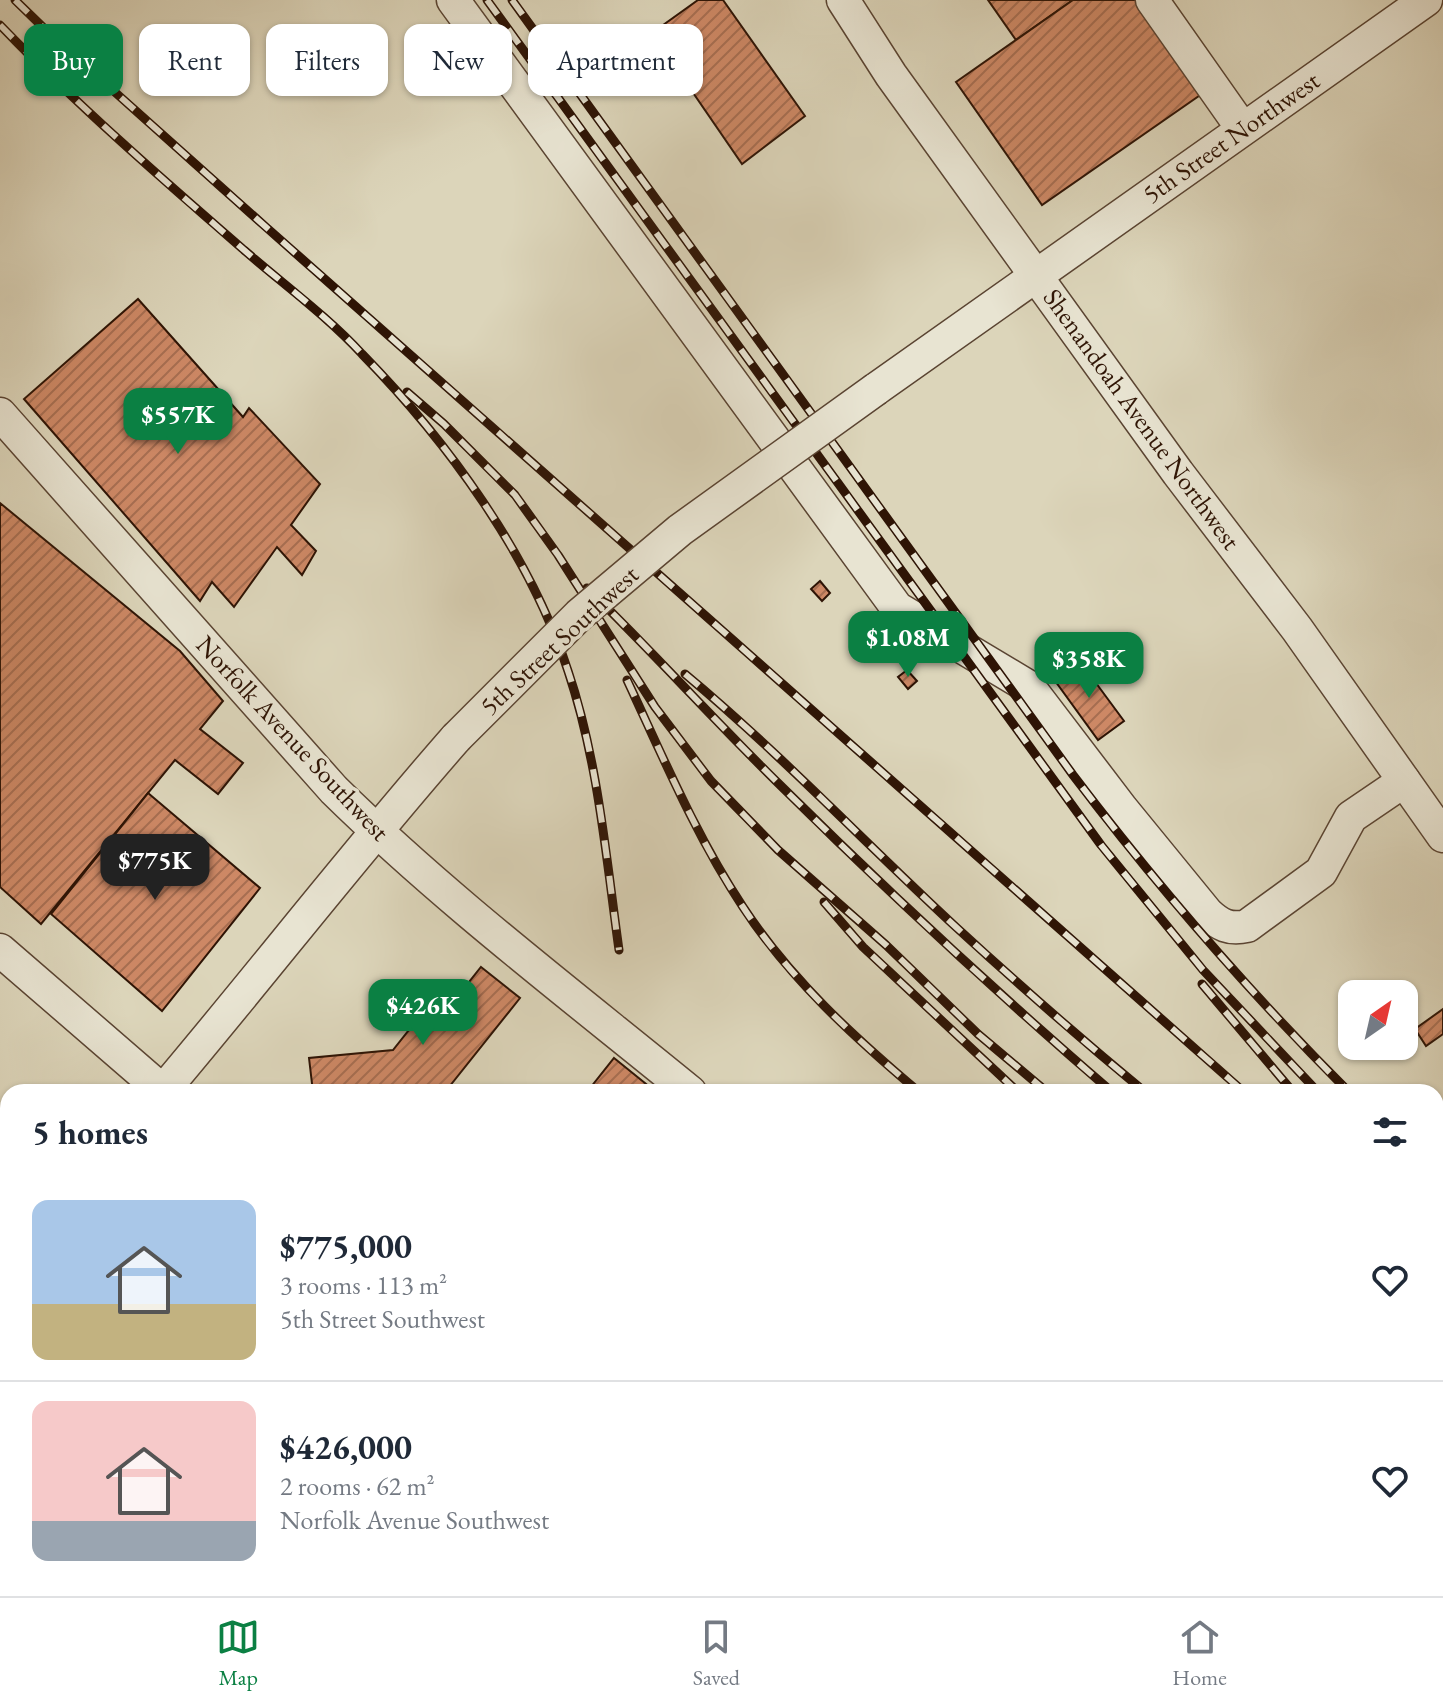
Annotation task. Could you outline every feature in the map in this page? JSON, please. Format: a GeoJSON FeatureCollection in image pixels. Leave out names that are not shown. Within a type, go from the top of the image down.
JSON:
{"type":"FeatureCollection","features":[{"type":"Feature","properties":{"kind":"street"},"geometry":{"type":"LineString","coordinates":[[453,0],[897,608],[1029,687],[1131,821],[1220,925],[1234,929],[1247,926],[1321,872],[1351,817],[1404,781]]}},
{"type":"Feature","properties":{"kind":"street","name":"Shenandoah Avenue Northwest"},"geometry":{"type":"LineString","coordinates":[[843,0],[891,75],[1178,473],[1297,629],[1443,836]]}},
{"type":"Feature","properties":{"kind":"street"},"geometry":{"type":"LineString","coordinates":[[1152,0],[1242,128]]}},
{"type":"Feature","properties":{"kind":"street","name":"5th Street Northwest"},"geometry":{"type":"LineString","coordinates":[[1036,274],[1426,0]]}},
{"type":"Feature","properties":{"kind":"street","name":"5th Street Southwest"},"geometry":{"type":"LineString","coordinates":[[170,1084],[375,830],[456,738],[579,615],[680,530],[1036,274]]}},
{"type":"Feature","properties":{"kind":"street","name":"Norfolk Avenue Southwest"},"geometry":{"type":"LineString","coordinates":[[0,414],[334,790],[452,898],[680,1084]]}},
{"type":"Feature","properties":{"kind":"street"},"geometry":{"type":"LineString","coordinates":[[0,950],[154,1084]]}},
{"type":"Feature","properties":{"kind":"building"},"geometry":{"type":"Polygon","coordinates":[[[698,0],[723,0],[805,116],[742,164],[695,96],[703,96],[703,24],[665,24],[698,0]]]}},
{"type":"Feature","properties":{"kind":"building"},"geometry":{"type":"Polygon","coordinates":[[[988,0],[1073,0],[1016,40],[988,0]]]}},
{"type":"Feature","properties":{"kind":"building"},"geometry":{"type":"Polygon","coordinates":[[[1073,0],[1141,0],[1206,91],[1042,205],[956,82],[1073,0]]]}},
{"type":"Feature","properties":{"kind":"building"},"geometry":{"type":"Polygon","coordinates":[[[138,299],[243,417],[249,408],[320,484],[291,525],[316,551],[302,575],[277,547],[234,607],[212,582],[200,601],[24,399],[138,299]]]}},
{"type":"Feature","properties":{"kind":"building"},"geometry":{"type":"Polygon","coordinates":[[[0,503],[180,651],[223,701],[200,729],[243,763],[218,794],[175,760],[41,924],[0,887],[0,503]]]}},
{"type":"Feature","properties":{"kind":"building"},"geometry":{"type":"Polygon","coordinates":[[[820,581],[830,593],[822,601],[811,589],[820,581]]]}},
{"type":"Feature","properties":{"kind":"building"},"geometry":{"type":"Polygon","coordinates":[[[882,639],[892,651],[883,659],[874,647],[882,639]]]}},
{"type":"Feature","properties":{"kind":"building"},"geometry":{"type":"Polygon","coordinates":[[[1079,660],[1124,721],[1098,740],[1053,678],[1079,660]]]}},
{"type":"Feature","properties":{"kind":"building"},"geometry":{"type":"Polygon","coordinates":[[[907,670],[917,681],[908,689],[898,677],[907,670]]]}},
{"type":"Feature","properties":{"kind":"building"},"geometry":{"type":"Polygon","coordinates":[[[148,793],[260,888],[162,1011],[51,914],[148,793]]]}},
{"type":"Feature","properties":{"kind":"building"},"geometry":{"type":"Polygon","coordinates":[[[481,967],[520,998],[451,1084],[312,1084],[309,1058],[393,1050],[420,1016],[434,1026],[481,967]]]}},
{"type":"Feature","properties":{"kind":"building"},"geometry":{"type":"Polygon","coordinates":[[[1443,1009],[1443,1034],[1426,1046],[1418,1034],[1418,1027],[1443,1009]]]}},
{"type":"Feature","properties":{"kind":"building"},"geometry":{"type":"Polygon","coordinates":[[[614,1058],[646,1084],[593,1084],[614,1058]]]}},
{"type":"Feature","properties":{"kind":"railway"},"geometry":{"type":"LineString","coordinates":[[15,0],[267,228],[1235,1084]]}},
{"type":"Feature","properties":{"kind":"railway"},"geometry":{"type":"LineString","coordinates":[[487,0],[1101,845],[1203,970],[1310,1084]]}},
{"type":"Feature","properties":{"kind":"railway"},"geometry":{"type":"LineString","coordinates":[[512,0],[1073,775],[1205,938],[1341,1084]]}},
{"type":"Feature","properties":{"kind":"railway"},"geometry":{"type":"LineString","coordinates":[[0,25],[119,140],[348,340],[425,424],[483,501],[532,584],[568,671],[587,739],[600,809],[619,950]]}},
{"type":"Feature","properties":{"kind":"railway"},"geometry":{"type":"LineString","coordinates":[[407,392],[515,495],[558,555],[655,707],[711,781],[778,850],[886,945],[978,1034],[1037,1084]]}},
{"type":"Feature","properties":{"kind":"railway"},"geometry":{"type":"LineString","coordinates":[[587,588],[860,862],[984,979],[1103,1084]]}},
{"type":"Feature","properties":{"kind":"railway"},"geometry":{"type":"LineString","coordinates":[[685,674],[980,949],[1135,1084]]}},
{"type":"Feature","properties":{"kind":"railway"},"geometry":{"type":"LineString","coordinates":[[627,680],[695,824],[726,880],[761,933],[824,1006],[910,1084]]}},
{"type":"Feature","properties":{"kind":"railway"},"geometry":{"type":"LineString","coordinates":[[824,902],[863,947],[1009,1084]]}},
{"type":"Feature","properties":{"kind":"railway"},"geometry":{"type":"LineString","coordinates":[[1202,984],[1286,1084]]}}]}
